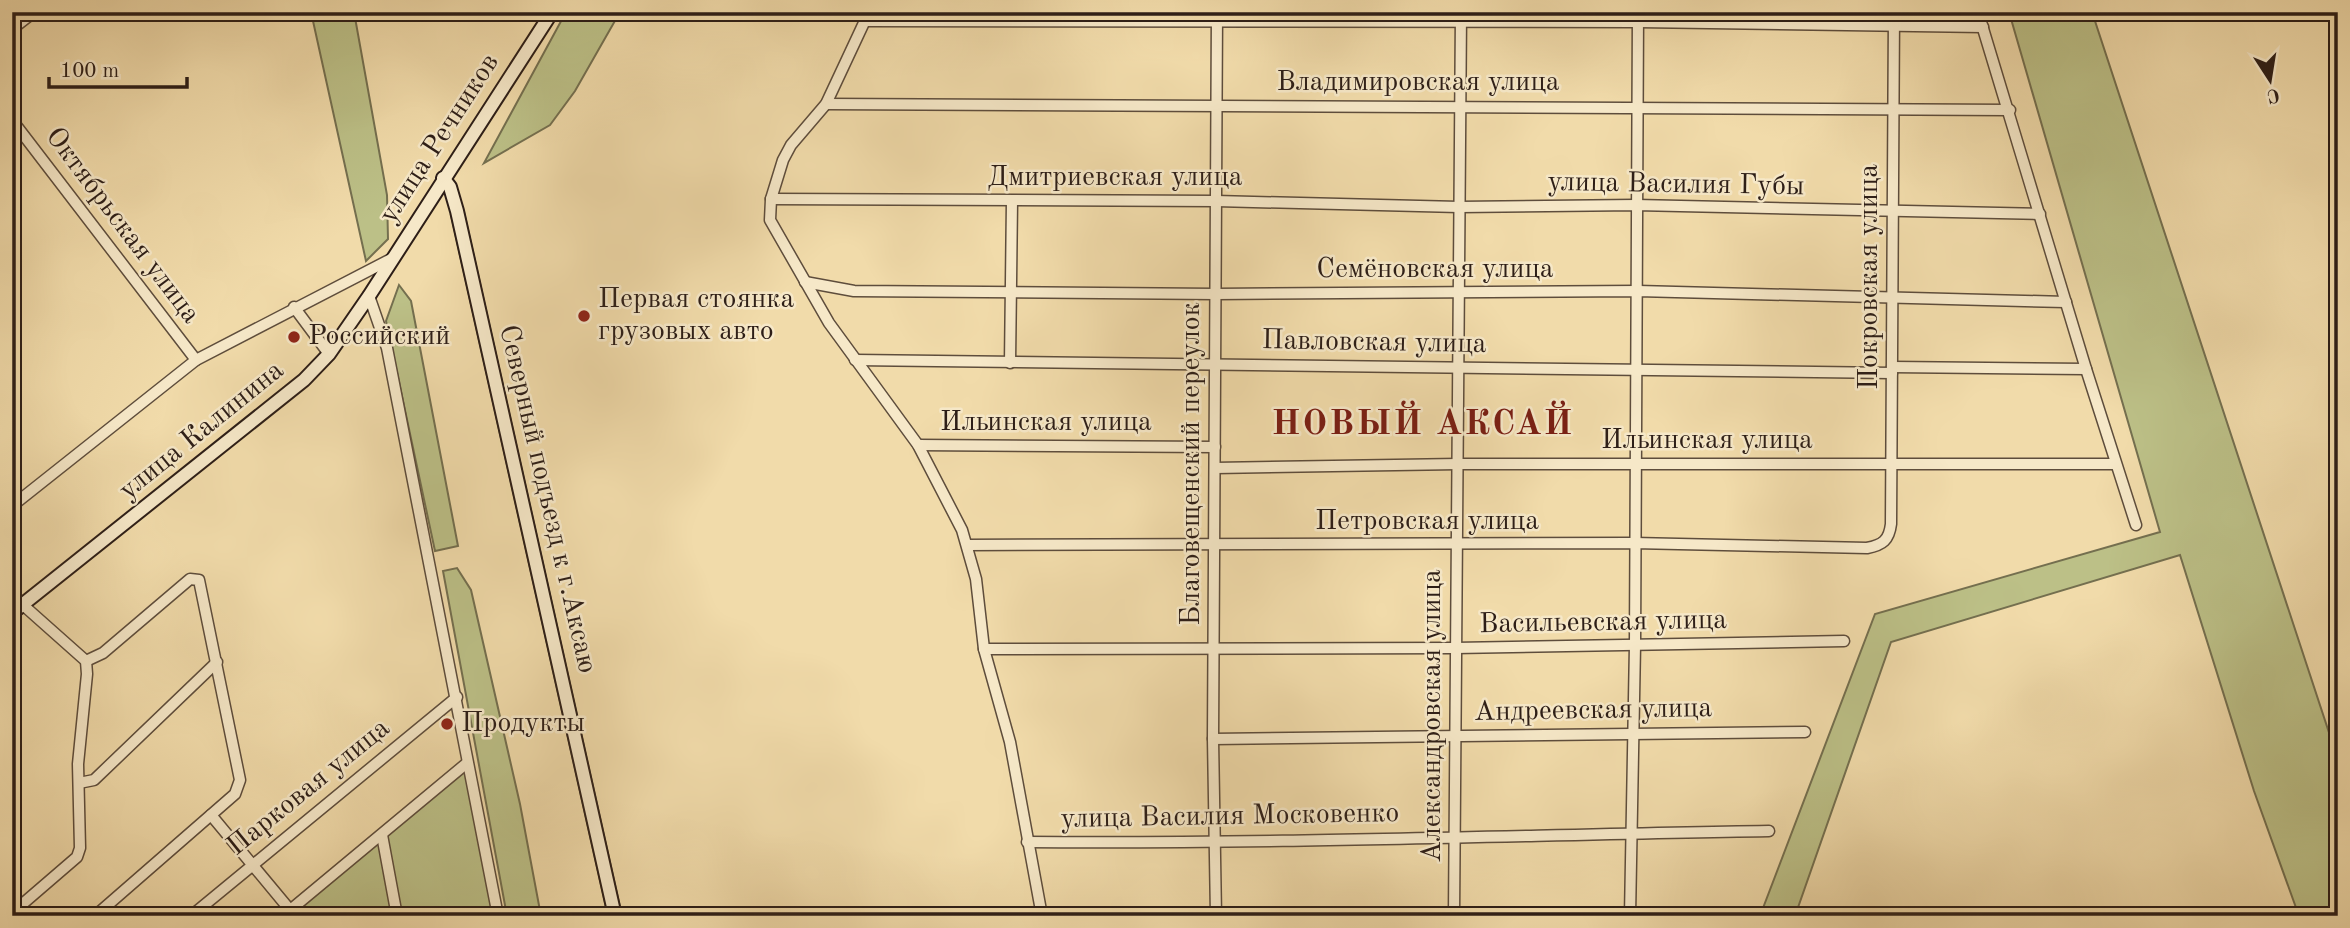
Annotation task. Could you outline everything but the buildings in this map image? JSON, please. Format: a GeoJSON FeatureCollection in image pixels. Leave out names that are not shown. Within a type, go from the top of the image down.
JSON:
{"type":"FeatureCollection","features":[{"type":"Feature","properties":{"kind":"street"},"geometry":{"type":"LineString","coordinates":[[12,29],[34,12]]}},
{"type":"Feature","properties":{"kind":"street","name":"улица Речников"},"geometry":{"type":"LineString","coordinates":[[394,258],[552,12]]}},
{"type":"Feature","properties":{"kind":"street","name":"Покровская улица"},"geometry":{"type":"LineString","coordinates":[[1886,541],[1891,524],[1895,12]]}},
{"type":"Feature","properties":{"kind":"street"},"geometry":{"type":"LineString","coordinates":[[1978,12],[2010,110],[2085,369],[2136,525]]}},
{"type":"Feature","properties":{"kind":"street"},"geometry":{"type":"LineString","coordinates":[[1042,916],[1010,742],[984,649],[976,579],[957,515],[918,445],[855,360],[805,282],[770,220],[771,199],[777,175],[791,145],[826,104],[867,17],[1638,17],[1894,27],[1983,27]]}},
{"type":"Feature","properties":{"kind":"street","name":"Благовещенский переулок"},"geometry":{"type":"LineString","coordinates":[[1216,916],[1213,546],[1217,17]]}},
{"type":"Feature","properties":{"kind":"street","name":"Александровская улица"},"geometry":{"type":"LineString","coordinates":[[1454,916],[1460,17]]}},
{"type":"Feature","properties":{"kind":"street"},"geometry":{"type":"LineString","coordinates":[[1630,916],[1635,645],[1638,17]]}},
{"type":"Feature","properties":{"kind":"street","name":"Владимировская улица"},"geometry":{"type":"LineString","coordinates":[[826,104],[2010,110]]}},
{"type":"Feature","properties":{"kind":"street","name":"Октябрьская улица"},"geometry":{"type":"LineString","coordinates":[[12,120],[196,360]]}},
{"type":"Feature","properties":{"kind":"street","name":"Северный подъезд к г.Аксаю"},"geometry":{"type":"LineString","coordinates":[[443,178],[450,187],[457,211],[615,916]]}},
{"type":"Feature","properties":{"kind":"street","name":"Дмитриевская улица"},"geometry":{"type":"LineString","coordinates":[[771,199],[1216,201],[1459,206]]}},
{"type":"Feature","properties":{"kind":"street"},"geometry":{"type":"LineString","coordinates":[[1010,363],[1012,201]]}},
{"type":"Feature","properties":{"kind":"street","name":"улица Василия Губы"},"geometry":{"type":"LineString","coordinates":[[1459,206],[1636,205],[1893,212]]}},
{"type":"Feature","properties":{"kind":"street"},"geometry":{"type":"LineString","coordinates":[[1893,212],[2040,214]]}},
{"type":"Feature","properties":{"kind":"street"},"geometry":{"type":"LineString","coordinates":[[12,506],[196,360],[394,258]]}},
{"type":"Feature","properties":{"kind":"street","name":"улица Калинина"},"geometry":{"type":"LineString","coordinates":[[12,614],[304,380],[329,354],[394,258]]}},
{"type":"Feature","properties":{"kind":"street","name":"Семёновская улица"},"geometry":{"type":"LineString","coordinates":[[805,282],[854,291],[1216,294],[1637,291],[2066,302]]}},
{"type":"Feature","properties":{"kind":"street"},"geometry":{"type":"LineString","coordinates":[[369,296],[387,348],[498,916]]}},
{"type":"Feature","properties":{"kind":"street"},"geometry":{"type":"LineString","coordinates":[[295,307],[329,354]]}},
{"type":"Feature","properties":{"kind":"street","name":"Павловская улица"},"geometry":{"type":"LineString","coordinates":[[855,360],[1637,370],[2085,369]]}},
{"type":"Feature","properties":{"kind":"street","name":"Ильинская улица"},"geometry":{"type":"LineString","coordinates":[[918,445],[1215,447]]}},
{"type":"Feature","properties":{"kind":"street","name":"Ильинская улица"},"geometry":{"type":"LineString","coordinates":[[1215,468],[1458,464],[2115,464]]}},
{"type":"Feature","properties":{"kind":"street","name":"Петровская улица"},"geometry":{"type":"LineString","coordinates":[[967,545],[1457,546],[1634,543],[1867,548],[1886,541]]}},
{"type":"Feature","properties":{"kind":"street"},"geometry":{"type":"LineString","coordinates":[[86,661],[103,653],[190,579],[199,580],[203,585],[240,780],[235,794],[96,916]]}},
{"type":"Feature","properties":{"kind":"street"},"geometry":{"type":"LineString","coordinates":[[23,605],[86,661]]}},
{"type":"Feature","properties":{"kind":"street","name":"Васильевская улица"},"geometry":{"type":"LineString","coordinates":[[984,649],[1455,648],[1844,641]]}},
{"type":"Feature","properties":{"kind":"street"},"geometry":{"type":"LineString","coordinates":[[12,913],[77,857],[80,848],[79,783],[86,661]]}},
{"type":"Feature","properties":{"kind":"street"},"geometry":{"type":"LineString","coordinates":[[79,783],[93,780],[217,662]]}},
{"type":"Feature","properties":{"kind":"street","name":"Парковая улица"},"geometry":{"type":"LineString","coordinates":[[191,916],[457,697]]}},
{"type":"Feature","properties":{"kind":"street","name":"Андреевская улица"},"geometry":{"type":"LineString","coordinates":[[1213,739],[1805,732]]}},
{"type":"Feature","properties":{"kind":"street"},"geometry":{"type":"LineString","coordinates":[[211,815],[252,864],[286,913],[467,763]]}},
{"type":"Feature","properties":{"kind":"street","name":"улица Василия Московенко"},"geometry":{"type":"LineString","coordinates":[[1027,842],[1216,843],[1455,835],[1769,831]]}},
{"type":"Feature","properties":{"kind":"street"},"geometry":{"type":"LineString","coordinates":[[382,835],[397,916]]}},
{"type":"Feature","properties":{"kind":"green space"},"geometry":{"type":"Polygon","coordinates":[[[311,12],[354,12],[387,195],[388,239],[366,261],[311,12]]]}},
{"type":"Feature","properties":{"kind":"green space"},"geometry":{"type":"Polygon","coordinates":[[[566,12],[620,12],[575,91],[550,125],[484,163],[566,12]]]}},
{"type":"Feature","properties":{"kind":"green space"},"geometry":{"type":"Polygon","coordinates":[[[2009,12],[2092,12],[2338,760],[2338,916],[2299,916],[2254,791],[2180,555],[1891,642],[1795,916],[1760,916],[1875,614],[2160,532],[2009,12]]]}},
{"type":"Feature","properties":{"kind":"green space"},"geometry":{"type":"Polygon","coordinates":[[[464,212],[622,916],[619,916],[464,212]]]}},
{"type":"Feature","properties":{"kind":"green space"},"geometry":{"type":"Polygon","coordinates":[[[454,214],[611,916],[608,916],[451,215],[454,214]]]}},
{"type":"Feature","properties":{"kind":"green space"},"geometry":{"type":"Polygon","coordinates":[[[399,285],[411,301],[458,546],[435,551],[386,321],[399,285]]]}},
{"type":"Feature","properties":{"kind":"green space"},"geometry":{"type":"Polygon","coordinates":[[[457,568],[471,590],[520,804],[541,916],[507,916],[443,571],[457,568]]]}},
{"type":"Feature","properties":{"kind":"green space"},"geometry":{"type":"Polygon","coordinates":[[[470,756],[503,916],[275,916],[470,756]]]}},
{"type":"Feature","properties":{"kind":"place","name":"Первая стоянка грузовых авто"},"geometry":{"type":"Point","coordinates":[584,316]}},
{"type":"Feature","properties":{"kind":"place","name":"Российский"},"geometry":{"type":"Point","coordinates":[294,337]}},
{"type":"Feature","properties":{"kind":"place","name":"Продукты"},"geometry":{"type":"Point","coordinates":[447,724]}},
{"type":"Feature","properties":{"kind":"district","name":"НОВЫЙ АКСАЙ"},"geometry":{"type":"Point","coordinates":[1423,424]}}]}
